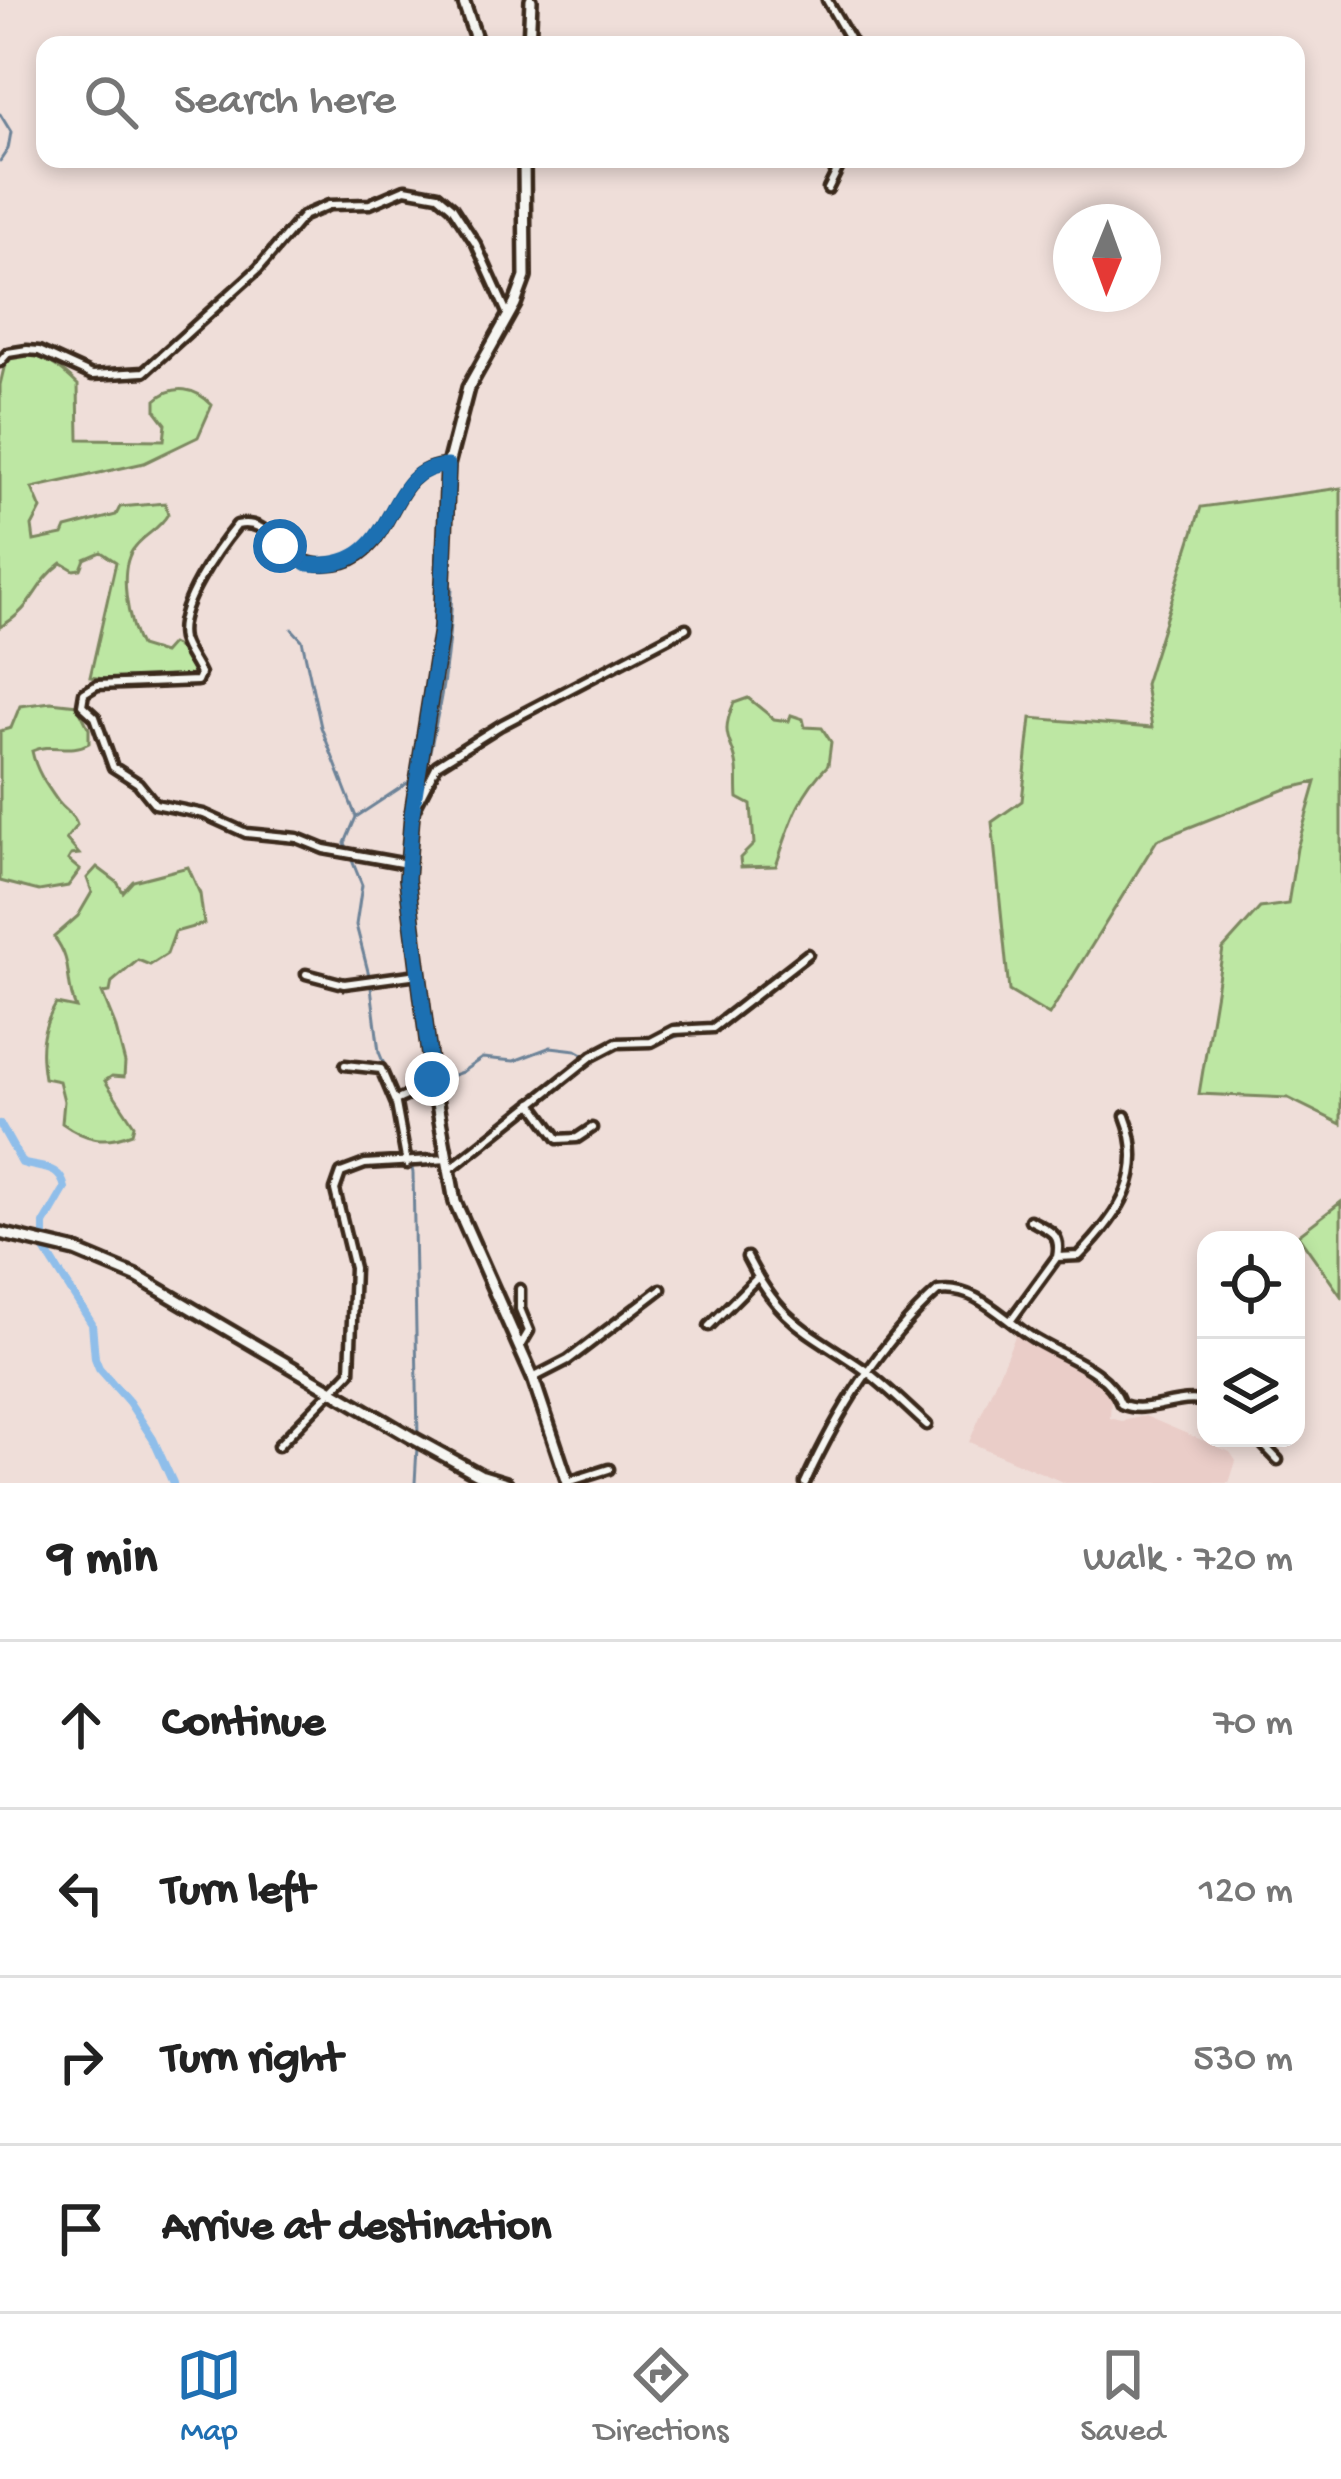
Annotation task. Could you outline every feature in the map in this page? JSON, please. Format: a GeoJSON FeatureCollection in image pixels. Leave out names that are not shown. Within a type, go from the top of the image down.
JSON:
{"type":"FeatureCollection","features":[{"type":"Feature","properties":{"kind":"main road"},"geometry":{"type":"LineString","coordinates":[[463,0],[475,36]]}},
{"type":"Feature","properties":{"kind":"main road"},"geometry":{"type":"LineString","coordinates":[[530,36],[531,0]]}},
{"type":"Feature","properties":{"kind":"main road"},"geometry":{"type":"LineString","coordinates":[[522,168],[527,256],[520,292],[468,388],[448,466],[441,629],[412,814],[409,864],[432,1082],[462,1226],[533,1378],[568,1482]]}},
{"type":"Feature","properties":{"kind":"main road"},"geometry":{"type":"LineString","coordinates":[[0,1233],[76,1251],[138,1277],[416,1440],[479,1475],[506,1483]]}},
{"type":"Feature","properties":{"kind":"street"},"geometry":{"type":"LineString","coordinates":[[827,0],[848,36]]}},
{"type":"Feature","properties":{"kind":"street"},"geometry":{"type":"LineString","coordinates":[[827,189],[838,168]]}},
{"type":"Feature","properties":{"kind":"street"},"geometry":{"type":"LineString","coordinates":[[0,362],[8,353],[27,350],[92,374],[144,372],[259,269],[303,216],[329,205],[361,206],[405,189],[438,194],[452,207],[476,244],[508,315]]}},
{"type":"Feature","properties":{"kind":"street"},"geometry":{"type":"LineString","coordinates":[[409,864],[324,849],[297,838],[246,833],[179,806],[155,804],[138,783],[113,767],[95,717],[82,699],[98,685],[192,683],[199,678],[181,635],[182,615],[191,593],[237,526],[248,523],[262,528],[301,562],[345,562],[376,538],[408,482],[435,466],[448,466]]}},
{"type":"Feature","properties":{"kind":"street"},"geometry":{"type":"LineString","coordinates":[[412,814],[437,765],[501,725],[686,628]]}},
{"type":"Feature","properties":{"kind":"street"},"geometry":{"type":"LineString","coordinates":[[278,1446],[350,1372],[355,1291],[352,1249],[335,1190],[337,1180],[349,1168],[448,1163],[590,1058],[617,1043],[651,1042],[674,1030],[712,1028],[808,954]]}},
{"type":"Feature","properties":{"kind":"street"},"geometry":{"type":"LineString","coordinates":[[306,974],[344,984],[418,974]]}},
{"type":"Feature","properties":{"kind":"street"},"geometry":{"type":"LineString","coordinates":[[346,1065],[381,1069],[395,1101],[407,1164]]}},
{"type":"Feature","properties":{"kind":"street"},"geometry":{"type":"LineString","coordinates":[[395,1101],[432,1082]]}},
{"type":"Feature","properties":{"kind":"street"},"geometry":{"type":"LineString","coordinates":[[532,1103],[558,1139],[577,1138],[592,1128]]}},
{"type":"Feature","properties":{"kind":"street"},"geometry":{"type":"LineString","coordinates":[[1057,1257],[1079,1256],[1118,1210],[1130,1183],[1134,1157],[1133,1131],[1125,1116]]}},
{"type":"Feature","properties":{"kind":"street"},"geometry":{"type":"LineString","coordinates":[[1011,1320],[1057,1257],[1057,1234],[1030,1220]]}},
{"type":"Feature","properties":{"kind":"street"},"geometry":{"type":"LineString","coordinates":[[747,1257],[795,1325],[865,1370],[927,1425]]}},
{"type":"Feature","properties":{"kind":"street"},"geometry":{"type":"LineString","coordinates":[[709,1326],[757,1277]]}},
{"type":"Feature","properties":{"kind":"street"},"geometry":{"type":"LineString","coordinates":[[519,1348],[529,1331],[520,1309],[520,1288]]}},
{"type":"Feature","properties":{"kind":"street"},"geometry":{"type":"LineString","coordinates":[[533,1378],[568,1360],[661,1288]]}},
{"type":"Feature","properties":{"kind":"street"},"geometry":{"type":"LineString","coordinates":[[805,1483],[865,1370],[938,1291],[962,1292],[1011,1320],[1029,1336],[1098,1376],[1130,1409],[1197,1400]]}},
{"type":"Feature","properties":{"kind":"street"},"geometry":{"type":"LineString","coordinates":[[1266,1447],[1278,1460]]}},
{"type":"Feature","properties":{"kind":"street"},"geometry":{"type":"LineString","coordinates":[[568,1482],[609,1469]]}},
{"type":"Feature","properties":{"kind":"shaded area"},"geometry":{"type":"Polygon","coordinates":[[[1020,1325],[1112,1383],[1110,1418],[1122,1421],[1145,1416],[1197,1438],[1197,1447],[1230,1452],[1236,1461],[1229,1483],[1065,1483],[969,1442],[1020,1325]]]}},
{"type":"Feature","properties":{"kind":"green space"},"geometry":{"type":"Polygon","coordinates":[[[16,354],[50,362],[78,385],[79,439],[164,440],[166,424],[156,411],[156,400],[170,391],[192,391],[212,405],[198,437],[144,463],[32,488],[41,509],[32,526],[34,541],[116,515],[120,507],[165,503],[168,514],[129,556],[126,596],[140,646],[163,653],[171,644],[181,649],[195,672],[191,677],[124,682],[90,677],[116,562],[101,552],[85,559],[81,569],[62,563],[21,611],[0,627],[0,385],[5,364],[16,354]]]}},
{"type":"Feature","properties":{"kind":"green space"},"geometry":{"type":"Polygon","coordinates":[[[1341,488],[1341,1124],[1288,1098],[1199,1094],[1223,949],[1260,908],[1288,904],[1297,848],[1316,782],[1286,789],[1157,840],[1049,1015],[1009,991],[992,822],[1022,801],[1031,718],[1152,728],[1145,684],[1201,507],[1341,488]]]}},
{"type":"Feature","properties":{"kind":"green space"},"geometry":{"type":"Polygon","coordinates":[[[748,698],[774,719],[789,721],[791,715],[803,719],[805,727],[822,728],[831,742],[828,765],[802,800],[776,866],[741,867],[740,858],[754,844],[751,805],[738,798],[727,724],[734,703],[748,698]]]}},
{"type":"Feature","properties":{"kind":"green space"},"geometry":{"type":"Polygon","coordinates":[[[77,705],[89,729],[89,743],[32,751],[46,784],[77,825],[66,839],[79,854],[68,860],[80,870],[68,886],[39,891],[0,881],[0,731],[11,728],[20,706],[77,705]]]}},
{"type":"Feature","properties":{"kind":"green space"},"geometry":{"type":"Polygon","coordinates":[[[97,867],[123,892],[133,881],[188,867],[200,894],[204,924],[175,932],[167,954],[150,965],[138,960],[112,982],[110,992],[102,993],[125,1063],[124,1077],[105,1081],[134,1125],[132,1133],[104,1139],[87,1137],[62,1123],[59,1081],[44,1078],[42,1057],[44,1031],[56,1004],[76,1008],[64,955],[54,937],[78,916],[92,892],[87,878],[97,867]]]}},
{"type":"Feature","properties":{"kind":"green space"},"geometry":{"type":"Polygon","coordinates":[[[1341,1202],[1341,1296],[1305,1245],[1303,1231],[1341,1202]]]}},
{"type":"Feature","properties":{"kind":"waterway"},"geometry":{"type":"LineString","coordinates":[[0,114],[11,132],[0,161]]}},
{"type":"Feature","properties":{"kind":"waterway"},"geometry":{"type":"LineString","coordinates":[[420,775],[426,769],[440,700],[452,587]]}},
{"type":"Feature","properties":{"kind":"waterway"},"geometry":{"type":"LineString","coordinates":[[292,629],[302,640],[321,727],[356,817]]}},
{"type":"Feature","properties":{"kind":"waterway"},"geometry":{"type":"LineString","coordinates":[[398,1098],[379,1052],[370,979],[356,925],[362,885],[345,843],[356,817],[412,780]]}},
{"type":"Feature","properties":{"kind":"waterway"},"geometry":{"type":"LineString","coordinates":[[419,1087],[462,1072],[482,1058],[514,1061],[551,1047],[576,1050],[592,1059],[618,1047],[649,1046],[686,1033]]}},
{"type":"Feature","properties":{"kind":"waterway"},"geometry":{"type":"LineString","coordinates":[[414,1166],[455,1159],[524,1106]]}},
{"type":"Feature","properties":{"kind":"waterway"},"geometry":{"type":"LineString","coordinates":[[0,1124],[22,1163],[49,1169],[62,1181],[65,1188],[44,1224],[44,1248],[92,1324],[99,1368],[153,1439],[173,1483]]}},
{"type":"Feature","properties":{"kind":"waterway"},"geometry":{"type":"LineString","coordinates":[[405,1136],[413,1173],[418,1437]]}},
{"type":"Feature","properties":{"kind":"waterway"},"geometry":{"type":"LineString","coordinates":[[415,1483],[417,1447]]}},
{"type":"Feature","properties":{"kind":"route"},"geometry":{"type":"LineString","coordinates":[[280,546],[308,564],[352,559],[384,527],[408,482],[427,468],[448,466],[441,629],[412,814],[407,879],[432,1079]]}}]}
